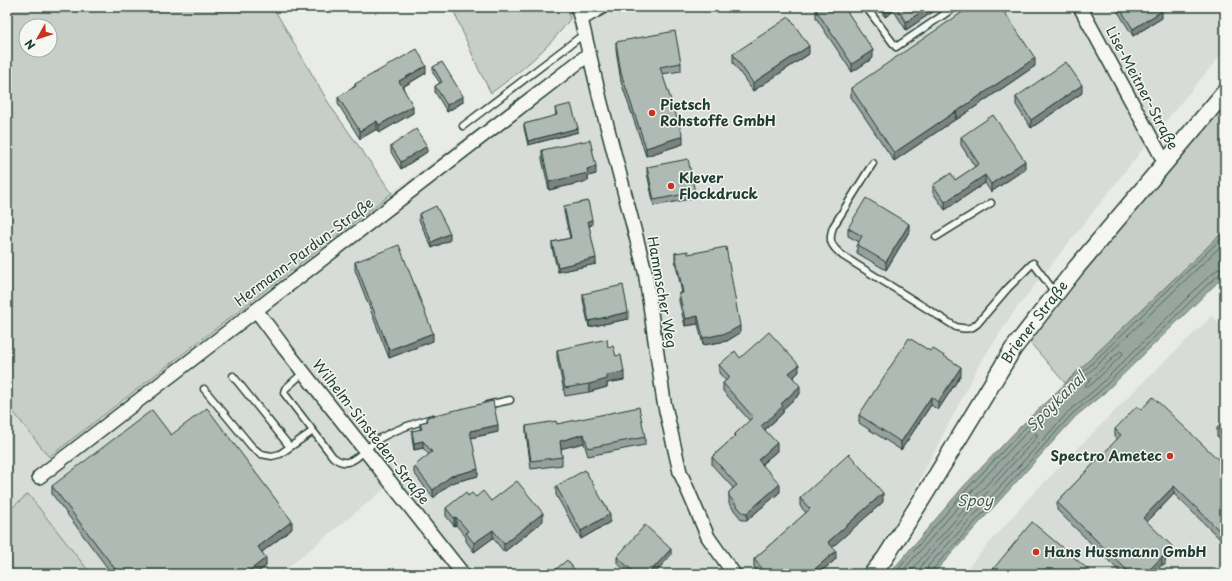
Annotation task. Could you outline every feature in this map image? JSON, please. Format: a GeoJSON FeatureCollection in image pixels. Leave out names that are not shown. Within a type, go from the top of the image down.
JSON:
{"type":"FeatureCollection","features":[{"type":"Feature","properties":{"kind":"street"},"geometry":{"type":"LineString","coordinates":[[579,13],[602,7]]}},
{"type":"Feature","properties":{"kind":"street","name":"Lise-Meitner-Straße"},"geometry":{"type":"LineString","coordinates":[[1080,7],[1164,163]]}},
{"type":"Feature","properties":{"kind":"street","name":"Hammscher Weg"},"geometry":{"type":"LineString","coordinates":[[579,13],[645,271],[664,402],[680,472],[708,537],[734,574]]}},
{"type":"Feature","properties":{"kind":"street","name":"Hermann-Pardun-Straße"},"geometry":{"type":"LineString","coordinates":[[39,477],[590,54]]}},
{"type":"Feature","properties":{"kind":"street","name":"Briener Straße"},"geometry":{"type":"LineString","coordinates":[[872,574],[927,491],[1013,349],[1056,294],[1164,163],[1225,92]]}},
{"type":"Feature","properties":{"kind":"street","name":"Wilhelm-Sinsteden-Straße"},"geometry":{"type":"LineString","coordinates":[[256,310],[463,574]]}},
{"type":"Feature","properties":{"kind":"lane"},"geometry":{"type":"LineString","coordinates":[[866,7],[896,47],[955,7]]}},
{"type":"Feature","properties":{"kind":"lane"},"geometry":{"type":"LineString","coordinates":[[463,126],[585,33]]}},
{"type":"Feature","properties":{"kind":"lane"},"geometry":{"type":"LineString","coordinates":[[873,163],[833,227],[830,236],[832,246],[842,256],[956,327],[966,330],[978,324],[1008,288],[1033,263],[1056,294]]}},
{"type":"Feature","properties":{"kind":"lane"},"geometry":{"type":"LineString","coordinates":[[936,237],[991,202]]}},
{"type":"Feature","properties":{"kind":"lane"},"geometry":{"type":"LineString","coordinates":[[304,372],[285,389],[284,392],[333,457],[341,462],[352,460],[378,439],[396,430],[422,421],[443,416]]}},
{"type":"Feature","properties":{"kind":"lane"},"geometry":{"type":"LineString","coordinates":[[233,376],[290,447]]}},
{"type":"Feature","properties":{"kind":"lane"},"geometry":{"type":"LineString","coordinates":[[204,389],[252,447],[261,454],[272,456],[280,454],[313,431]]}},
{"type":"Feature","properties":{"kind":"lane"},"geometry":{"type":"LineString","coordinates":[[479,407],[510,400]]}},
{"type":"Feature","properties":{"kind":"shaded area"},"geometry":{"type":"Polygon","coordinates":[[[7,7],[273,7],[331,107],[392,193],[49,457],[7,404],[7,7]]]}},
{"type":"Feature","properties":{"kind":"shaded area"},"geometry":{"type":"Polygon","coordinates":[[[452,7],[567,7],[570,19],[553,40],[534,59],[491,93],[479,70],[452,7]]]}},
{"type":"Feature","properties":{"kind":"shaded area"},"geometry":{"type":"Polygon","coordinates":[[[567,7],[1214,7],[1225,26],[1225,50],[1159,129],[1013,313],[979,365],[916,487],[875,557],[860,574],[454,574],[387,487],[280,574],[91,574],[28,494],[7,511],[7,404],[49,457],[392,193],[581,50],[567,7]]]}},
{"type":"Feature","properties":{"kind":"shaded area"},"geometry":{"type":"Polygon","coordinates":[[[1225,100],[1225,230],[1065,383],[1027,339],[1225,100]]]}},
{"type":"Feature","properties":{"kind":"shaded area"},"geometry":{"type":"Polygon","coordinates":[[[1212,316],[1220,324],[1225,319],[1225,574],[962,574],[1028,499],[1145,380],[1212,316]]]}},
{"type":"Feature","properties":{"kind":"shaded area"},"geometry":{"type":"Polygon","coordinates":[[[28,494],[91,574],[7,574],[7,512],[28,494]]]}},
{"type":"Feature","properties":{"kind":"water","name":"Spoy"},"geometry":{"type":"Polygon","coordinates":[[[1225,230],[1225,275],[1103,394],[1076,416],[933,574],[889,574],[964,486],[1020,427],[1225,230]]]}},
{"type":"Feature","properties":{"kind":"building"},"geometry":{"type":"Polygon","coordinates":[[[821,7],[844,7],[873,50],[852,64],[816,10],[821,7]]]}},
{"type":"Feature","properties":{"kind":"building"},"geometry":{"type":"Polygon","coordinates":[[[896,7],[928,7],[906,22],[896,7]]]}},
{"type":"Feature","properties":{"kind":"building"},"geometry":{"type":"Polygon","coordinates":[[[970,7],[1001,7],[1035,58],[894,153],[851,88],[970,7]]]}},
{"type":"Feature","properties":{"kind":"building"},"geometry":{"type":"Polygon","coordinates":[[[1119,7],[1159,7],[1162,11],[1133,29],[1119,7]]]}},
{"type":"Feature","properties":{"kind":"building"},"geometry":{"type":"Polygon","coordinates":[[[789,17],[809,46],[753,83],[733,54],[789,17]]]}},
{"type":"Feature","properties":{"kind":"building","name":"Pietsch Rohstoffe GmbH"},"geometry":{"type":"Polygon","coordinates":[[[675,31],[681,63],[660,67],[683,136],[646,148],[621,73],[616,42],[675,31]]]}},
{"type":"Feature","properties":{"kind":"building"},"geometry":{"type":"Polygon","coordinates":[[[417,49],[426,66],[399,81],[413,106],[379,125],[377,121],[360,131],[338,97],[356,86],[355,84],[417,49]]]}},
{"type":"Feature","properties":{"kind":"building"},"geometry":{"type":"Polygon","coordinates":[[[442,62],[463,96],[447,105],[435,86],[442,82],[433,67],[442,62]]]}},
{"type":"Feature","properties":{"kind":"building"},"geometry":{"type":"Polygon","coordinates":[[[1066,62],[1082,85],[1031,120],[1016,97],[1066,62]]]}},
{"type":"Feature","properties":{"kind":"building"},"geometry":{"type":"Polygon","coordinates":[[[571,104],[578,128],[528,141],[524,124],[557,115],[555,108],[571,104]]]}},
{"type":"Feature","properties":{"kind":"building"},"geometry":{"type":"Polygon","coordinates":[[[993,115],[1025,161],[991,184],[985,175],[945,202],[933,185],[951,173],[955,180],[979,164],[961,137],[993,115]]]}},
{"type":"Feature","properties":{"kind":"building"},"geometry":{"type":"Polygon","coordinates":[[[416,129],[427,146],[401,162],[391,146],[416,129]]]}},
{"type":"Feature","properties":{"kind":"building"},"geometry":{"type":"Polygon","coordinates":[[[590,140],[596,166],[587,169],[588,173],[549,182],[542,150],[590,140]]]}},
{"type":"Feature","properties":{"kind":"building","name":"Klever Flockdruck"},"geometry":{"type":"Polygon","coordinates":[[[688,159],[695,192],[654,200],[647,167],[688,159]]]}},
{"type":"Feature","properties":{"kind":"building"},"geometry":{"type":"Polygon","coordinates":[[[866,198],[909,224],[886,262],[857,245],[862,236],[848,228],[866,198]]]}},
{"type":"Feature","properties":{"kind":"building"},"geometry":{"type":"Polygon","coordinates":[[[588,201],[592,220],[588,221],[596,258],[558,267],[552,242],[571,238],[564,206],[588,201]]]}},
{"type":"Feature","properties":{"kind":"building"},"geometry":{"type":"Polygon","coordinates":[[[436,206],[450,233],[432,242],[419,214],[436,206]]]}},
{"type":"Feature","properties":{"kind":"building"},"geometry":{"type":"Polygon","coordinates":[[[399,245],[433,333],[389,350],[355,262],[399,245]]]}},
{"type":"Feature","properties":{"kind":"building"},"geometry":{"type":"Polygon","coordinates":[[[726,247],[740,326],[727,333],[703,338],[698,316],[685,319],[679,293],[683,293],[675,253],[688,251],[688,254],[726,247]]]}},
{"type":"Feature","properties":{"kind":"building"},"geometry":{"type":"Polygon","coordinates":[[[623,285],[628,312],[589,321],[583,294],[623,285]]]}},
{"type":"Feature","properties":{"kind":"building"},"geometry":{"type":"Polygon","coordinates":[[[769,332],[799,365],[789,373],[800,386],[781,404],[783,406],[761,426],[777,443],[758,460],[780,484],[747,513],[742,512],[729,496],[729,492],[737,485],[712,457],[753,417],[723,383],[730,377],[719,365],[735,351],[740,358],[769,332]]]}},
{"type":"Feature","properties":{"kind":"building"},"geometry":{"type":"Polygon","coordinates":[[[909,338],[930,351],[932,348],[961,367],[938,402],[931,397],[901,442],[859,415],[909,338]]]}},
{"type":"Feature","properties":{"kind":"building"},"geometry":{"type":"Polygon","coordinates":[[[607,339],[608,347],[613,346],[616,356],[621,355],[624,372],[607,375],[607,379],[589,384],[565,388],[557,350],[607,339]]]}},
{"type":"Feature","properties":{"kind":"building"},"geometry":{"type":"Polygon","coordinates":[[[1153,397],[1225,466],[1225,532],[1221,532],[1174,486],[1143,518],[1172,546],[1165,553],[1165,557],[1162,557],[1148,571],[1148,574],[1131,574],[1057,502],[1121,435],[1115,429],[1137,406],[1141,410],[1153,397]]]}},
{"type":"Feature","properties":{"kind":"building"},"geometry":{"type":"Polygon","coordinates":[[[493,401],[498,425],[470,431],[478,469],[451,476],[433,490],[414,466],[432,452],[423,441],[414,443],[412,431],[422,429],[420,423],[428,421],[427,417],[493,401]]]}},
{"type":"Feature","properties":{"kind":"building"},"geometry":{"type":"Polygon","coordinates":[[[639,407],[645,437],[588,448],[584,434],[560,441],[562,457],[531,461],[526,426],[556,421],[557,424],[639,407]]]}},
{"type":"Feature","properties":{"kind":"building"},"geometry":{"type":"Polygon","coordinates":[[[207,408],[292,521],[258,547],[266,558],[245,574],[119,574],[52,486],[152,410],[171,435],[207,408]]]}},
{"type":"Feature","properties":{"kind":"building"},"geometry":{"type":"Polygon","coordinates":[[[1225,420],[1225,435],[1217,428],[1225,420]]]}},
{"type":"Feature","properties":{"kind":"building"},"geometry":{"type":"Polygon","coordinates":[[[849,454],[883,493],[828,542],[836,551],[809,574],[767,574],[754,559],[810,509],[800,498],[849,454]]]}},
{"type":"Feature","properties":{"kind":"building"},"geometry":{"type":"Polygon","coordinates":[[[585,470],[610,514],[581,531],[556,486],[585,470]]]}},
{"type":"Feature","properties":{"kind":"building"},"geometry":{"type":"Polygon","coordinates":[[[517,481],[543,513],[504,544],[493,530],[474,543],[466,533],[468,531],[446,508],[466,492],[468,496],[472,493],[476,497],[483,491],[491,501],[517,481]]]}},
{"type":"Feature","properties":{"kind":"building","name":"Hans Hussmann GmbH"},"geometry":{"type":"Polygon","coordinates":[[[1032,522],[1090,571],[1087,574],[989,574],[1032,522]]]}},
{"type":"Feature","properties":{"kind":"building"},"geometry":{"type":"Polygon","coordinates":[[[645,525],[671,549],[648,574],[636,574],[617,557],[645,525]]]}},
{"type":"Feature","properties":{"kind":"building"},"geometry":{"type":"Polygon","coordinates":[[[567,560],[578,574],[550,574],[567,560]]]}},
{"type":"Feature","properties":{"kind":"place","name":"Pietsch Rohstoffe GmbH"},"geometry":{"type":"Point","coordinates":[652,113]}},
{"type":"Feature","properties":{"kind":"place","name":"Klever Flockdruck"},"geometry":{"type":"Point","coordinates":[671,186]}},
{"type":"Feature","properties":{"kind":"place","name":"Spectro Ametec"},"geometry":{"type":"Point","coordinates":[1170,456]}},
{"type":"Feature","properties":{"kind":"place","name":"Hans Hussmann GmbH"},"geometry":{"type":"Point","coordinates":[1036,552]}},
{"type":"Feature","properties":{"kind":"water label","name":"Spoykanal"},"geometry":{"type":"Point","coordinates":[1056,402]}}]}
